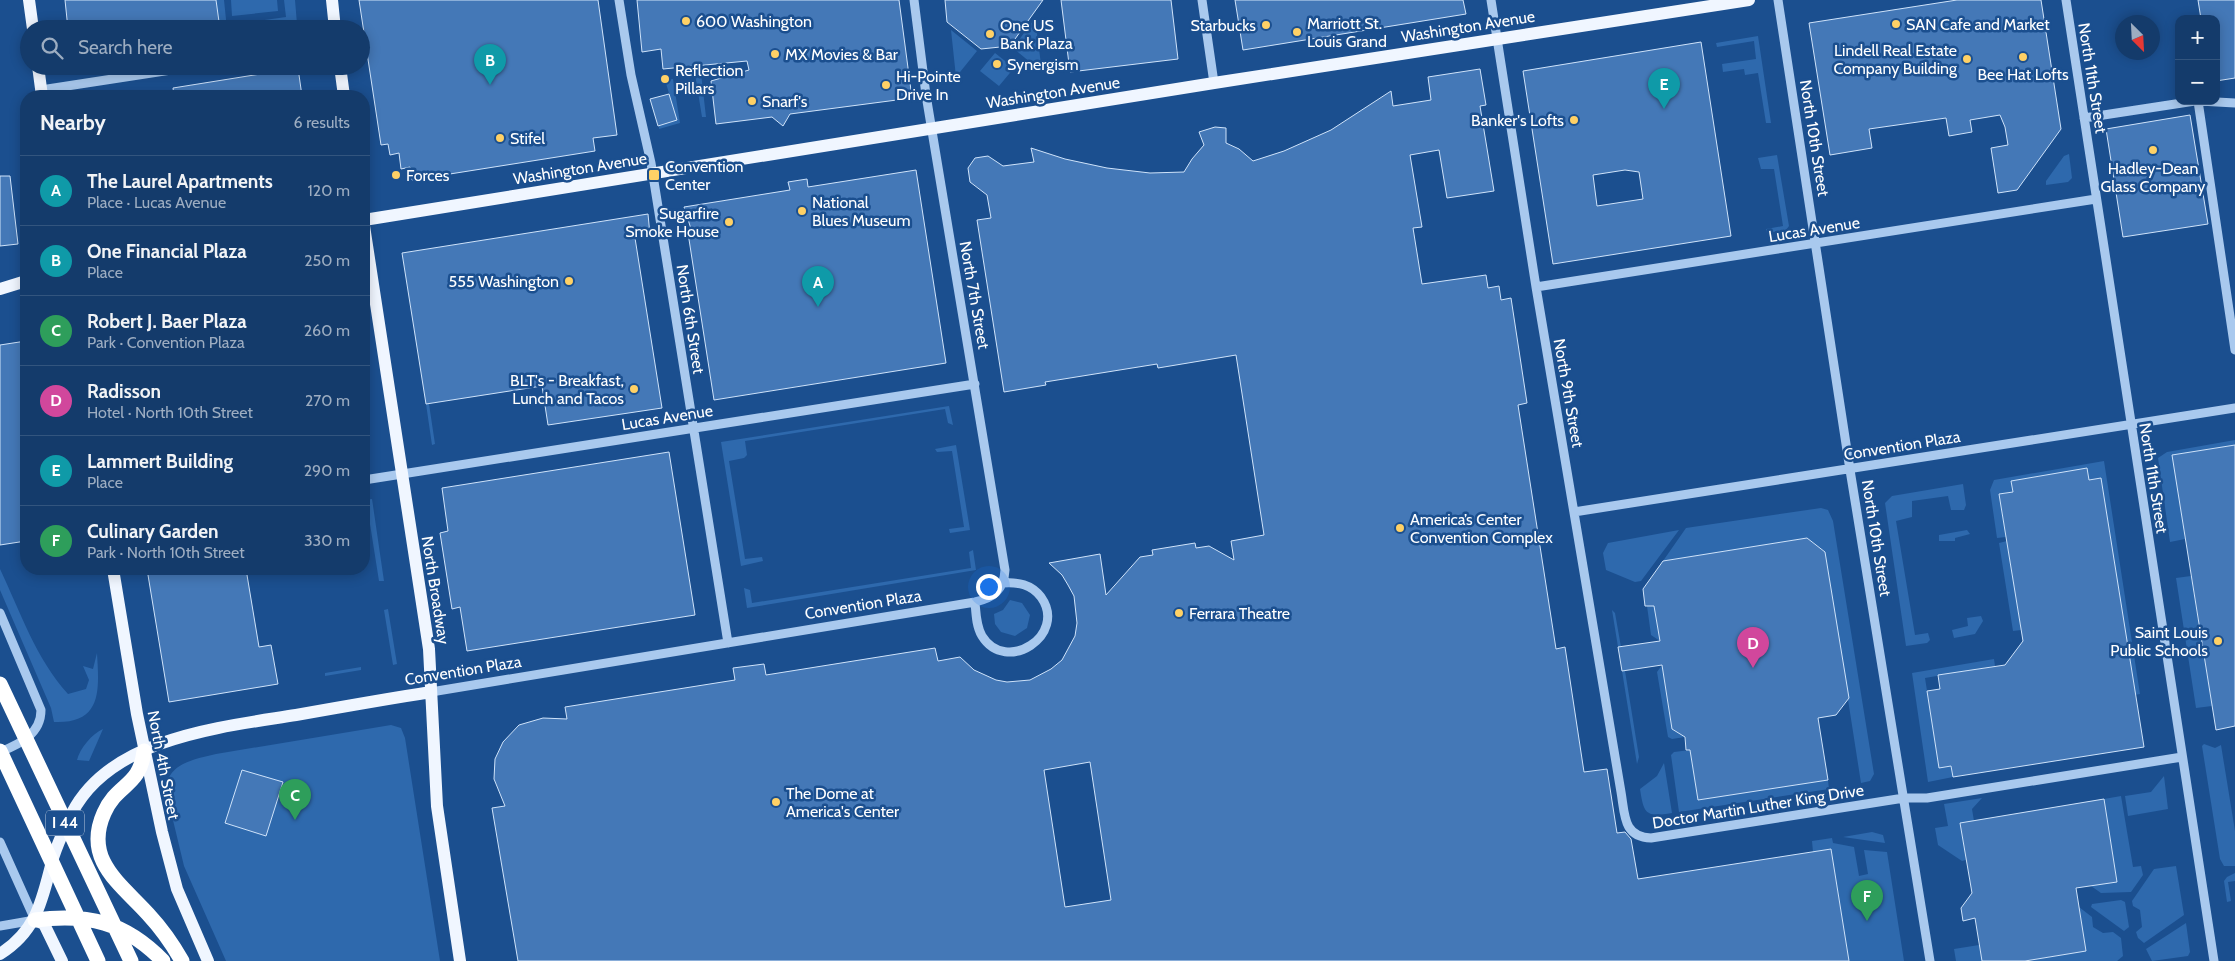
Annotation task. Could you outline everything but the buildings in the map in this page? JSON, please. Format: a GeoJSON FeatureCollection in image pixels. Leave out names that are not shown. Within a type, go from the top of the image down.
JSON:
{"type":"FeatureCollection","features":[{"type":"Feature","properties":{"kind":"highway","name":"I 44"},"geometry":{"type":"LineString","coordinates":[[0,684],[131,961]]}},
{"type":"Feature","properties":{"kind":"highway"},"geometry":{"type":"LineString","coordinates":[[144,751],[140,772],[109,802],[99,830],[99,847],[109,873],[150,916],[182,961]]}},
{"type":"Feature","properties":{"kind":"highway","name":"I 44"},"geometry":{"type":"LineString","coordinates":[[0,752],[98,961]]}},
{"type":"Feature","properties":{"kind":"highway"},"geometry":{"type":"LineString","coordinates":[[35,920],[64,917],[94,919],[127,932],[153,951],[163,961]]}},
{"type":"Feature","properties":{"kind":"main road"},"geometry":{"type":"LineString","coordinates":[[29,0],[32,20]]}},
{"type":"Feature","properties":{"kind":"main road"},"geometry":{"type":"LineString","coordinates":[[332,0],[334,20]]}},
{"type":"Feature","properties":{"kind":"main road","name":"Washington Avenue"},"geometry":{"type":"LineString","coordinates":[[370,219],[1214,83],[1749,0]]}},
{"type":"Feature","properties":{"kind":"main road"},"geometry":{"type":"LineString","coordinates":[[39,75],[41,90]]}},
{"type":"Feature","properties":{"kind":"main road"},"geometry":{"type":"LineString","coordinates":[[341,75],[343,90]]}},
{"type":"Feature","properties":{"kind":"main road","name":"North Broadway"},"geometry":{"type":"LineString","coordinates":[[370,266],[429,649],[436,806],[460,961]]}},
{"type":"Feature","properties":{"kind":"main road"},"geometry":{"type":"LineString","coordinates":[[0,289],[20,282]]}},
{"type":"Feature","properties":{"kind":"main road","name":"North 4th Street"},"geometry":{"type":"LineString","coordinates":[[114,575],[144,751],[174,882],[208,961]]}},
{"type":"Feature","properties":{"kind":"main road","name":"Convention Plaza"},"geometry":{"type":"LineString","coordinates":[[35,920],[60,837],[82,798],[101,777],[114,767],[144,751],[194,733],[431,692]]}},
{"type":"Feature","properties":{"kind":"main road"},"geometry":{"type":"LineString","coordinates":[[0,954],[24,934],[35,920],[44,924],[62,961]]}},
{"type":"Feature","properties":{"kind":"street","name":"North 6th Street"},"geometry":{"type":"LineString","coordinates":[[619,0],[631,75],[652,173],[728,643]]}},
{"type":"Feature","properties":{"kind":"street","name":"North 7th Street"},"geometry":{"type":"LineString","coordinates":[[914,0],[932,128],[976,384],[1005,570],[1003,583]]}},
{"type":"Feature","properties":{"kind":"street"},"geometry":{"type":"LineString","coordinates":[[1202,0],[1214,83]]}},
{"type":"Feature","properties":{"kind":"street","name":"North 9th Street"},"geometry":{"type":"LineString","coordinates":[[1491,0],[1536,288],[1621,792]]}},
{"type":"Feature","properties":{"kind":"street","name":"North 10th Street"},"geometry":{"type":"LineString","coordinates":[[1778,0],[1850,470],[1930,961]]}},
{"type":"Feature","properties":{"kind":"street","name":"North 11th Street"},"geometry":{"type":"LineString","coordinates":[[2066,0],[2214,961]]}},
{"type":"Feature","properties":{"kind":"street"},"geometry":{"type":"LineString","coordinates":[[58,90],[145,75]]}},
{"type":"Feature","properties":{"kind":"street"},"geometry":{"type":"LineString","coordinates":[[2220,102],[2235,103]]}},
{"type":"Feature","properties":{"kind":"street"},"geometry":{"type":"LineString","coordinates":[[2084,118],[2175,104]]}},
{"type":"Feature","properties":{"kind":"street"},"geometry":{"type":"LineString","coordinates":[[2198,105],[2235,350]]}},
{"type":"Feature","properties":{"kind":"street","name":"Lucas Avenue"},"geometry":{"type":"LineString","coordinates":[[1536,288],[2096,199]]}},
{"type":"Feature","properties":{"kind":"street","name":"Lucas Avenue"},"geometry":{"type":"LineString","coordinates":[[370,479],[976,384]]}},
{"type":"Feature","properties":{"kind":"street","name":"Convention Plaza"},"geometry":{"type":"LineString","coordinates":[[1574,512],[2235,408]]}},
{"type":"Feature","properties":{"kind":"street"},"geometry":{"type":"LineString","coordinates":[[975,602],[978,626],[989,644],[1009,652],[1030,647],[1044,631],[1047,620],[1046,609],[1035,590],[1025,584],[1003,583]]}},
{"type":"Feature","properties":{"kind":"street","name":"Convention Plaza"},"geometry":{"type":"LineString","coordinates":[[431,692],[975,602],[996,593],[1003,583]]}},
{"type":"Feature","properties":{"kind":"street"},"geometry":{"type":"LineString","coordinates":[[0,613],[39,702],[41,721],[35,731],[0,752]]}},
{"type":"Feature","properties":{"kind":"street","name":"Doctor Martin Luther King Drive"},"geometry":{"type":"LineString","coordinates":[[1621,792],[1630,831],[1639,838],[1651,838],[1904,798],[1928,798],[2182,757]]}},
{"type":"Feature","properties":{"kind":"street"},"geometry":{"type":"LineString","coordinates":[[0,842],[35,920],[0,926]]}},
{"type":"Feature","properties":{"kind":"shaded area"},"geometry":{"type":"Polygon","coordinates":[[[216,0],[224,0],[226,20],[219,20],[216,0]]]}},
{"type":"Feature","properties":{"kind":"shaded area"},"geometry":{"type":"Polygon","coordinates":[[[231,0],[277,0],[278,11],[232,16],[231,0]]]}},
{"type":"Feature","properties":{"kind":"shaded area"},"geometry":{"type":"Polygon","coordinates":[[[284,0],[295,0],[297,20],[264,20],[286,17],[284,0]]]}},
{"type":"Feature","properties":{"kind":"shaded area"},"geometry":{"type":"Polygon","coordinates":[[[1035,18],[1042,72],[1013,48],[1035,18]]]}},
{"type":"Feature","properties":{"kind":"shaded area"},"geometry":{"type":"Polygon","coordinates":[[[951,30],[977,51],[956,77],[951,30]]]}},
{"type":"Feature","properties":{"kind":"shaded area"},"geometry":{"type":"Polygon","coordinates":[[[1758,36],[1771,123],[1766,123],[1758,73],[1745,75],[1744,69],[1723,72],[1722,64],[1756,59],[1754,41],[1717,47],[1716,43],[1758,36]]]}},
{"type":"Feature","properties":{"kind":"shaded area"},"geometry":{"type":"Polygon","coordinates":[[[995,53],[1014,68],[999,86],[980,71],[995,53]]]}},
{"type":"Feature","properties":{"kind":"shaded area"},"geometry":{"type":"Polygon","coordinates":[[[701,73],[706,117],[702,117],[695,74],[701,73]]]}},
{"type":"Feature","properties":{"kind":"shaded area"},"geometry":{"type":"Polygon","coordinates":[[[673,79],[680,123],[659,129],[659,126],[677,120],[665,80],[673,79]]]}},
{"type":"Feature","properties":{"kind":"shaded area"},"geometry":{"type":"Polygon","coordinates":[[[2069,154],[2072,178],[2068,182],[2046,185],[2046,181],[2064,156],[2069,154]]]}},
{"type":"Feature","properties":{"kind":"shaded area"},"geometry":{"type":"Polygon","coordinates":[[[1777,155],[1789,226],[1786,230],[1767,233],[1766,229],[1783,226],[1774,169],[1761,169],[1758,158],[1777,155]]]}},
{"type":"Feature","properties":{"kind":"shaded area"},"geometry":{"type":"Polygon","coordinates":[[[426,404],[429,404],[435,444],[432,445],[426,404]]]}},
{"type":"Feature","properties":{"kind":"shaded area"},"geometry":{"type":"Polygon","coordinates":[[[949,406],[953,425],[948,423],[945,409],[745,441],[747,455],[744,458],[729,461],[745,559],[762,557],[763,561],[741,566],[721,442],[949,406]]]}},
{"type":"Feature","properties":{"kind":"shaded area"},"geometry":{"type":"Polygon","coordinates":[[[2235,440],[2235,445],[2173,455],[2185,539],[2170,542],[2158,458],[2167,452],[2235,440]]]}},
{"type":"Feature","properties":{"kind":"shaded area"},"geometry":{"type":"Polygon","coordinates":[[[956,445],[970,530],[950,533],[949,529],[964,527],[952,451],[937,452],[935,449],[956,445]]]}},
{"type":"Feature","properties":{"kind":"shaded area"},"geometry":{"type":"Polygon","coordinates":[[[2104,461],[2140,694],[2135,695],[2101,478],[2089,480],[2087,469],[2011,481],[2013,492],[1999,494],[2006,537],[1997,538],[1990,490],[1994,480],[2104,461]]]}},
{"type":"Feature","properties":{"kind":"shaded area"},"geometry":{"type":"Polygon","coordinates":[[[1963,484],[1966,505],[1964,510],[1951,510],[1948,496],[1912,501],[1912,517],[1896,521],[1915,635],[1928,633],[1930,640],[1927,643],[1906,646],[1885,503],[1892,496],[1963,484]]]}},
{"type":"Feature","properties":{"kind":"shaded area"},"geometry":{"type":"Polygon","coordinates":[[[370,499],[372,499],[384,581],[379,581],[370,524],[370,499]]]}},
{"type":"Feature","properties":{"kind":"shaded area"},"geometry":{"type":"Polygon","coordinates":[[[1821,508],[1828,510],[1833,521],[1874,774],[1870,781],[1861,783],[1825,552],[1807,538],[1663,561],[1686,528],[1821,508]]]}},
{"type":"Feature","properties":{"kind":"shaded area"},"geometry":{"type":"Polygon","coordinates":[[[1679,530],[1641,581],[1635,582],[1606,570],[1603,553],[1608,543],[1679,530]]]}},
{"type":"Feature","properties":{"kind":"shaded area"},"geometry":{"type":"Polygon","coordinates":[[[1967,530],[1970,534],[1955,538],[1955,541],[1939,541],[1939,535],[1967,530]]]}},
{"type":"Feature","properties":{"kind":"shaded area"},"geometry":{"type":"Polygon","coordinates":[[[2007,541],[2021,630],[2013,631],[1999,543],[2007,541]]]}},
{"type":"Feature","properties":{"kind":"shaded area"},"geometry":{"type":"Polygon","coordinates":[[[973,550],[976,570],[747,608],[744,588],[750,590],[752,603],[971,568],[969,552],[973,550]]]}},
{"type":"Feature","properties":{"kind":"shaded area"},"geometry":{"type":"Polygon","coordinates":[[[0,569],[38,650],[47,666],[68,694],[86,689],[89,680],[83,666],[93,669],[97,653],[98,679],[95,702],[90,711],[82,717],[70,721],[54,722],[51,708],[0,590],[0,569]]]}},
{"type":"Feature","properties":{"kind":"shaded area"},"geometry":{"type":"Polygon","coordinates":[[[2191,576],[2212,706],[2196,708],[2176,578],[2191,576]]]}},
{"type":"Feature","properties":{"kind":"shaded area"},"geometry":{"type":"Polygon","coordinates":[[[1010,600],[1022,603],[1030,615],[1027,628],[1015,636],[1001,632],[995,624],[994,614],[1003,610],[1010,600]]]}},
{"type":"Feature","properties":{"kind":"shaded area"},"geometry":{"type":"Polygon","coordinates":[[[1654,605],[1660,641],[1651,635],[1647,606],[1654,605]]]}},
{"type":"Feature","properties":{"kind":"shaded area"},"geometry":{"type":"Polygon","coordinates":[[[388,609],[397,664],[393,665],[384,610],[388,609]]]}},
{"type":"Feature","properties":{"kind":"shaded area"},"geometry":{"type":"Polygon","coordinates":[[[1612,610],[1615,613],[1621,647],[1618,647],[1612,610]]]}},
{"type":"Feature","properties":{"kind":"shaded area"},"geometry":{"type":"Polygon","coordinates":[[[1981,616],[1983,621],[1975,634],[1954,638],[1952,630],[1968,626],[1967,618],[1981,616]]]}},
{"type":"Feature","properties":{"kind":"shaded area"},"geometry":{"type":"Polygon","coordinates":[[[1994,659],[1995,666],[1925,678],[1939,767],[1951,766],[1953,777],[1928,782],[1912,673],[1994,659]]]}},
{"type":"Feature","properties":{"kind":"shaded area"},"geometry":{"type":"Polygon","coordinates":[[[1662,665],[1672,729],[1685,737],[1672,739],[1668,737],[1657,672],[1662,665]]]}},
{"type":"Feature","properties":{"kind":"shaded area"},"geometry":{"type":"Polygon","coordinates":[[[361,667],[361,670],[325,676],[325,673],[361,667]]]}},
{"type":"Feature","properties":{"kind":"shaded area"},"geometry":{"type":"Polygon","coordinates":[[[1622,671],[1625,671],[1639,757],[1637,764],[1622,671]]]}},
{"type":"Feature","properties":{"kind":"shaded area"},"geometry":{"type":"Polygon","coordinates":[[[391,725],[401,728],[405,738],[440,961],[226,961],[184,866],[166,791],[167,782],[171,775],[183,764],[216,754],[391,725]]]}},
{"type":"Feature","properties":{"kind":"shaded area"},"geometry":{"type":"Polygon","coordinates":[[[103,729],[89,761],[77,760],[87,742],[103,729]]]}},
{"type":"Feature","properties":{"kind":"shaded area"},"geometry":{"type":"Polygon","coordinates":[[[2204,744],[2215,748],[2221,745],[2235,831],[2235,866],[2224,866],[2220,859],[2202,746],[2204,744]]]}},
{"type":"Feature","properties":{"kind":"shaded area"},"geometry":{"type":"Polygon","coordinates":[[[1690,750],[1698,800],[1828,780],[1829,789],[1679,812],[1671,755],[1674,752],[1690,750]]]}},
{"type":"Feature","properties":{"kind":"shaded area"},"geometry":{"type":"Polygon","coordinates":[[[1664,763],[1672,813],[1657,815],[1645,809],[1640,789],[1657,776],[1664,763]]]}},
{"type":"Feature","properties":{"kind":"shaded area"},"geometry":{"type":"Polygon","coordinates":[[[2164,776],[2168,809],[2128,816],[2125,796],[2151,792],[2164,776]]]}},
{"type":"Feature","properties":{"kind":"shaded area"},"geometry":{"type":"Polygon","coordinates":[[[2121,796],[2133,867],[2141,866],[2143,875],[2131,892],[2101,893],[2091,886],[2117,881],[2104,799],[2121,796]]]}},
{"type":"Feature","properties":{"kind":"shaded area"},"geometry":{"type":"Polygon","coordinates":[[[1982,798],[1972,809],[1974,821],[1960,823],[1966,860],[1962,861],[1938,845],[1935,828],[1948,826],[1944,804],[1982,798]]]}},
{"type":"Feature","properties":{"kind":"shaded area"},"geometry":{"type":"Polygon","coordinates":[[[1872,832],[1883,835],[1885,843],[1843,837],[1872,832]]]}},
{"type":"Feature","properties":{"kind":"shaded area"},"geometry":{"type":"Polygon","coordinates":[[[1832,838],[1833,843],[1854,847],[1859,876],[1868,874],[1864,850],[1887,852],[1904,961],[1849,961],[1831,849],[1813,852],[1812,841],[1832,838]]]}},
{"type":"Feature","properties":{"kind":"shaded area"},"geometry":{"type":"Polygon","coordinates":[[[2176,866],[2184,915],[2144,943],[2138,938],[2136,932],[2142,927],[2140,910],[2133,906],[2132,901],[2154,869],[2176,866]]]}},
{"type":"Feature","properties":{"kind":"shaded area"},"geometry":{"type":"Polygon","coordinates":[[[2235,873],[2235,881],[2228,882],[2231,901],[2227,902],[2224,881],[2235,873]]]}},
{"type":"Feature","properties":{"kind":"shaded area"},"geometry":{"type":"Polygon","coordinates":[[[2121,900],[2125,902],[2129,927],[2124,931],[2091,907],[2092,904],[2121,900]]]}},
{"type":"Feature","properties":{"kind":"shaded area"},"geometry":{"type":"Polygon","coordinates":[[[2079,907],[2092,917],[2093,927],[2103,933],[2113,932],[2121,938],[2123,956],[2117,961],[2025,961],[2086,951],[2079,907]]]}},
{"type":"Feature","properties":{"kind":"shaded area"},"geometry":{"type":"Polygon","coordinates":[[[2186,923],[2190,952],[2188,956],[2152,961],[2146,949],[2186,923]]]}},
{"type":"Feature","properties":{"kind":"shaded area"},"geometry":{"type":"Polygon","coordinates":[[[1979,945],[1982,961],[1956,961],[1954,949],[1979,945]]]}},
{"type":"Feature","properties":{"kind":"place","name":"600 Washington"},"geometry":{"type":"Point","coordinates":[686,21]}},
{"type":"Feature","properties":{"kind":"place","name":"SAN Cafe and Market"},"geometry":{"type":"Point","coordinates":[1896,24]}},
{"type":"Feature","properties":{"kind":"place","name":"Starbucks"},"geometry":{"type":"Point","coordinates":[1266,25]}},
{"type":"Feature","properties":{"kind":"place","name":"Marriott St. Louis Grand"},"geometry":{"type":"Point","coordinates":[1297,32]}},
{"type":"Feature","properties":{"kind":"place","name":"One US Bank Plaza"},"geometry":{"type":"Point","coordinates":[990,34]}},
{"type":"Feature","properties":{"kind":"place","name":"MX Movies & Bar"},"geometry":{"type":"Point","coordinates":[775,54]}},
{"type":"Feature","properties":{"kind":"place","name":"Bee Hat Lofts"},"geometry":{"type":"Point","coordinates":[2023,57]}},
{"type":"Feature","properties":{"kind":"place","name":"Lindell Real Estate Company Building"},"geometry":{"type":"Point","coordinates":[1967,59]}},
{"type":"Feature","properties":{"kind":"place","name":"Synergism"},"geometry":{"type":"Point","coordinates":[997,64]}},
{"type":"Feature","properties":{"kind":"place","name":"Reflection Pillars"},"geometry":{"type":"Point","coordinates":[665,79]}},
{"type":"Feature","properties":{"kind":"place","name":"One Financial Plaza"},"geometry":{"type":"Point","coordinates":[490,85]}},
{"type":"Feature","properties":{"kind":"place","name":"Hi-Pointe Drive In"},"geometry":{"type":"Point","coordinates":[886,85]}},
{"type":"Feature","properties":{"kind":"place","name":"Snarf's"},"geometry":{"type":"Point","coordinates":[752,101]}},
{"type":"Feature","properties":{"kind":"place","name":"Lammert Building"},"geometry":{"type":"Point","coordinates":[1664,109]}},
{"type":"Feature","properties":{"kind":"place","name":"Banker's Lofts"},"geometry":{"type":"Point","coordinates":[1574,120]}},
{"type":"Feature","properties":{"kind":"place","name":"Stifel"},"geometry":{"type":"Point","coordinates":[500,138]}},
{"type":"Feature","properties":{"kind":"place","name":"Hadley-Dean Glass Company"},"geometry":{"type":"Point","coordinates":[2153,150]}},
{"type":"Feature","properties":{"kind":"place","name":"Forces"},"geometry":{"type":"Point","coordinates":[396,175]}},
{"type":"Feature","properties":{"kind":"place","name":"Convention Center"},"geometry":{"type":"Point","coordinates":[654,175]}},
{"type":"Feature","properties":{"kind":"place","name":"National Blues Museum"},"geometry":{"type":"Point","coordinates":[802,211]}},
{"type":"Feature","properties":{"kind":"place","name":"Sugarfire Smoke House"},"geometry":{"type":"Point","coordinates":[729,222]}},
{"type":"Feature","properties":{"kind":"place","name":"555 Washington"},"geometry":{"type":"Point","coordinates":[569,281]}},
{"type":"Feature","properties":{"kind":"place","name":"The Laurel Apartments"},"geometry":{"type":"Point","coordinates":[818,307]}},
{"type":"Feature","properties":{"kind":"place","name":"BLT's - Breakfast, Lunch and Tacos"},"geometry":{"type":"Point","coordinates":[634,389]}},
{"type":"Feature","properties":{"kind":"place","name":"America’s Center Convention Complex"},"geometry":{"type":"Point","coordinates":[1400,528]}},
{"type":"Feature","properties":{"kind":"place","name":"Ferrara Theatre"},"geometry":{"type":"Point","coordinates":[1179,613]}},
{"type":"Feature","properties":{"kind":"place","name":"Saint Louis Public Schools"},"geometry":{"type":"Point","coordinates":[2218,641]}},
{"type":"Feature","properties":{"kind":"place","name":"Radisson"},"geometry":{"type":"Point","coordinates":[1753,668]}},
{"type":"Feature","properties":{"kind":"place","name":"The Dome at America's Center"},"geometry":{"type":"Point","coordinates":[776,802]}},
{"type":"Feature","properties":{"kind":"place","name":"Robert J. Baer Plaza"},"geometry":{"type":"Point","coordinates":[295,820]}},
{"type":"Feature","properties":{"kind":"place","name":"Culinary Garden"},"geometry":{"type":"Point","coordinates":[1867,921]}}]}
